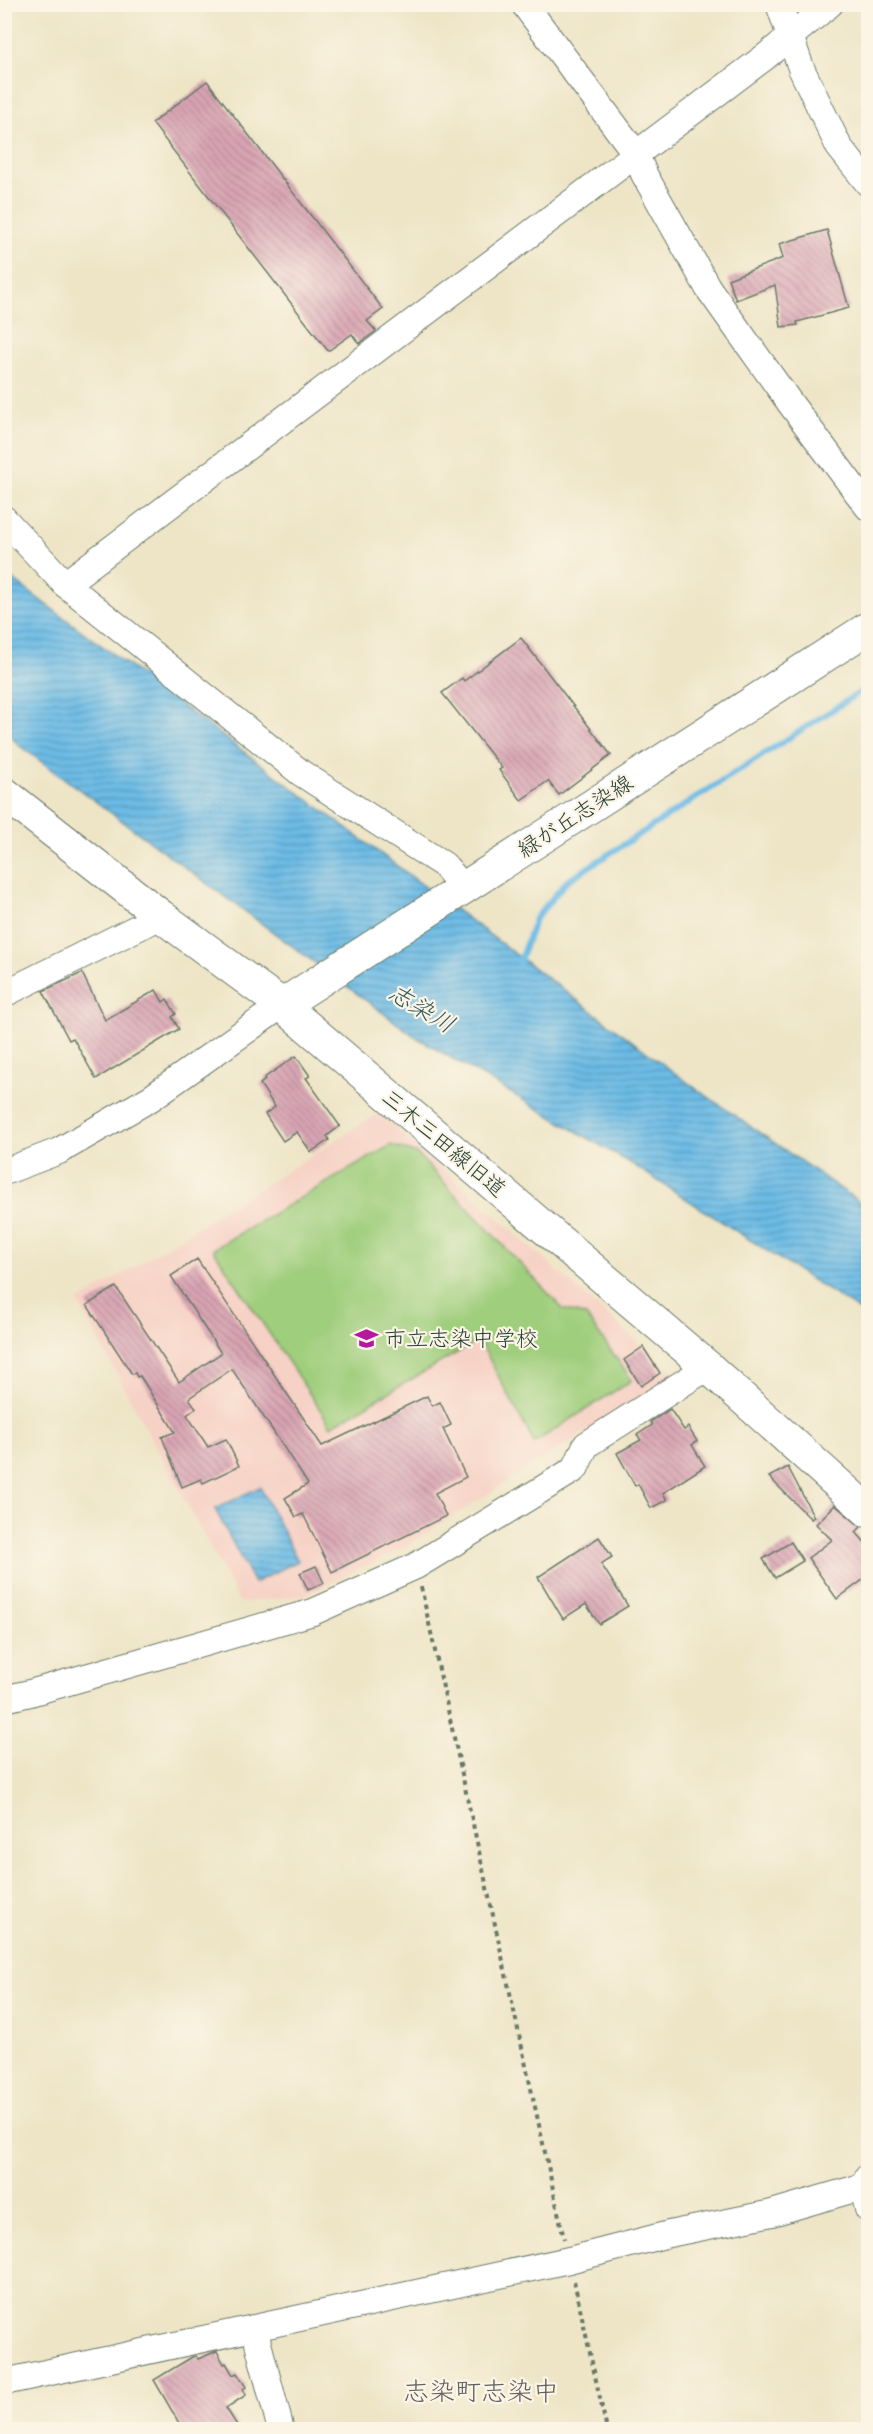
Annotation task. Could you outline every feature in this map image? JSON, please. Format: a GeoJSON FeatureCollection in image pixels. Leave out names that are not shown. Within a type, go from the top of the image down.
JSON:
{"type":"FeatureCollection","features":[{"type":"Feature","properties":{"kind":"street"},"geometry":{"type":"LineString","coordinates":[[524,4],[636,154],[708,288],[868,507]]}},
{"type":"Feature","properties":{"kind":"street"},"geometry":{"type":"LineString","coordinates":[[779,4],[801,68],[839,147],[868,183]]}},
{"type":"Feature","properties":{"kind":"street"},"geometry":{"type":"LineString","coordinates":[[65,584],[765,57],[830,4]]}},
{"type":"Feature","properties":{"kind":"street"},"geometry":{"type":"LineString","coordinates":[[4,519],[65,584],[301,773],[444,865],[464,888]]}},
{"type":"Feature","properties":{"kind":"street","name":"緑が丘志染線"},"geometry":{"type":"LineString","coordinates":[[282,1005],[868,628]]}},
{"type":"Feature","properties":{"kind":"street","name":"三木三田線旧道"},"geometry":{"type":"LineString","coordinates":[[4,793],[161,916],[282,1005],[708,1367],[868,1511]]}},
{"type":"Feature","properties":{"kind":"street"},"geometry":{"type":"LineString","coordinates":[[4,994],[161,916]]}},
{"type":"Feature","properties":{"kind":"street"},"geometry":{"type":"LineString","coordinates":[[4,1172],[59,1151],[151,1098],[282,1005]]}},
{"type":"Feature","properties":{"kind":"street"},"geometry":{"type":"LineString","coordinates":[[4,1699],[313,1612],[416,1566],[575,1469],[586,1445],[708,1367]]}},
{"type":"Feature","properties":{"kind":"street"},"geometry":{"type":"LineString","coordinates":[[4,2382],[569,2260],[867,2190]]}},
{"type":"Feature","properties":{"kind":"street"},"geometry":{"type":"LineString","coordinates":[[254,2328],[281,2430]]}},
{"type":"Feature","properties":{"kind":"path"},"geometry":{"type":"LineString","coordinates":[[416,1566],[607,2430]]}},
{"type":"Feature","properties":{"kind":"shaded area","name":"市立志染中学校"},"geometry":{"type":"Polygon","coordinates":[[[379,1113],[675,1375],[403,1548],[304,1595],[240,1603],[78,1302],[379,1113]]]}},
{"type":"Feature","properties":{"kind":"green space"},"geometry":{"type":"Polygon","coordinates":[[[391,1145],[417,1154],[563,1309],[586,1316],[632,1380],[534,1443],[479,1340],[331,1426],[213,1249],[391,1145]]]}},
{"type":"Feature","properties":{"kind":"water","name":"志染川"},"geometry":{"type":"Polygon","coordinates":[[[4,573],[691,1085],[868,1208],[868,1316],[632,1164],[416,1037],[20,746],[5,731],[4,573]]]}},
{"type":"Feature","properties":{"kind":"water"},"geometry":{"type":"Polygon","coordinates":[[[260,1487],[298,1561],[254,1583],[215,1509],[260,1487]]]}},
{"type":"Feature","properties":{"kind":"building"},"geometry":{"type":"Polygon","coordinates":[[[207,81],[383,309],[367,321],[376,331],[359,344],[352,334],[328,351],[152,123],[207,81]]]}},
{"type":"Feature","properties":{"kind":"building"},"geometry":{"type":"Polygon","coordinates":[[[827,230],[849,308],[797,322],[798,325],[781,327],[775,285],[736,300],[728,279],[783,258],[779,244],[827,230]]]}},
{"type":"Feature","properties":{"kind":"building"},"geometry":{"type":"Polygon","coordinates":[[[521,638],[611,755],[559,795],[548,781],[521,800],[499,770],[502,768],[442,693],[462,678],[464,681],[521,638]]]}},
{"type":"Feature","properties":{"kind":"building"},"geometry":{"type":"Polygon","coordinates":[[[82,973],[105,1020],[156,990],[163,1002],[167,999],[176,1014],[172,1017],[179,1029],[96,1079],[73,1038],[69,1040],[43,991],[82,973]]]}},
{"type":"Feature","properties":{"kind":"building"},"geometry":{"type":"Polygon","coordinates":[[[296,1056],[310,1076],[306,1078],[340,1126],[327,1136],[329,1140],[311,1152],[297,1132],[283,1141],[265,1114],[275,1107],[260,1084],[265,1080],[264,1078],[296,1056]]]}},
{"type":"Feature","properties":{"kind":"building"},"geometry":{"type":"Polygon","coordinates":[[[197,1259],[322,1446],[427,1396],[432,1406],[440,1402],[451,1425],[443,1429],[466,1477],[435,1493],[446,1516],[332,1572],[303,1514],[296,1517],[285,1498],[308,1484],[232,1369],[189,1398],[196,1408],[187,1415],[208,1447],[226,1439],[239,1466],[203,1483],[201,1479],[182,1487],[162,1437],[175,1432],[140,1376],[132,1374],[87,1305],[116,1287],[179,1382],[221,1353],[171,1276],[197,1259]]]}},
{"type":"Feature","properties":{"kind":"building"},"geometry":{"type":"Polygon","coordinates":[[[643,1347],[660,1373],[641,1386],[624,1360],[643,1347]]]}},
{"type":"Feature","properties":{"kind":"building"},"geometry":{"type":"Polygon","coordinates":[[[670,1409],[684,1430],[688,1427],[697,1441],[692,1445],[705,1466],[663,1493],[667,1500],[651,1508],[638,1484],[635,1486],[617,1453],[641,1440],[637,1435],[652,1425],[650,1422],[670,1409]]]}},
{"type":"Feature","properties":{"kind":"building"},"geometry":{"type":"Polygon","coordinates":[[[788,1467],[814,1517],[811,1519],[769,1477],[788,1467]]]}},
{"type":"Feature","properties":{"kind":"building"},"geometry":{"type":"Polygon","coordinates":[[[835,1505],[861,1527],[856,1532],[868,1546],[868,1576],[837,1599],[808,1558],[832,1540],[816,1524],[835,1505]]]}},
{"type":"Feature","properties":{"kind":"building"},"geometry":{"type":"Polygon","coordinates":[[[599,1537],[612,1557],[601,1564],[628,1606],[599,1624],[586,1604],[563,1619],[538,1577],[599,1537]]]}},
{"type":"Feature","properties":{"kind":"building"},"geometry":{"type":"Polygon","coordinates":[[[791,1542],[803,1561],[775,1578],[763,1559],[791,1542]]]}},
{"type":"Feature","properties":{"kind":"building"},"geometry":{"type":"Polygon","coordinates":[[[316,1566],[324,1583],[308,1590],[300,1573],[316,1566]]]}},
{"type":"Feature","properties":{"kind":"building"},"geometry":{"type":"Polygon","coordinates":[[[217,2351],[224,2364],[226,2363],[233,2375],[237,2373],[246,2387],[243,2389],[246,2395],[226,2408],[240,2430],[183,2430],[154,2380],[192,2357],[196,2356],[198,2359],[217,2351]]]}},
{"type":"Feature","properties":{"kind":"waterway"},"geometry":{"type":"LineString","coordinates":[[519,963],[535,919],[567,881],[868,687]]}},
{"type":"Feature","properties":{"kind":"place","name":"市立志染中学校"},"geometry":{"type":"Point","coordinates":[366,1338]}},
{"type":"Feature","properties":{"kind":"district","name":"志染町志染中"},"geometry":{"type":"Point","coordinates":[481,2391]}}]}
